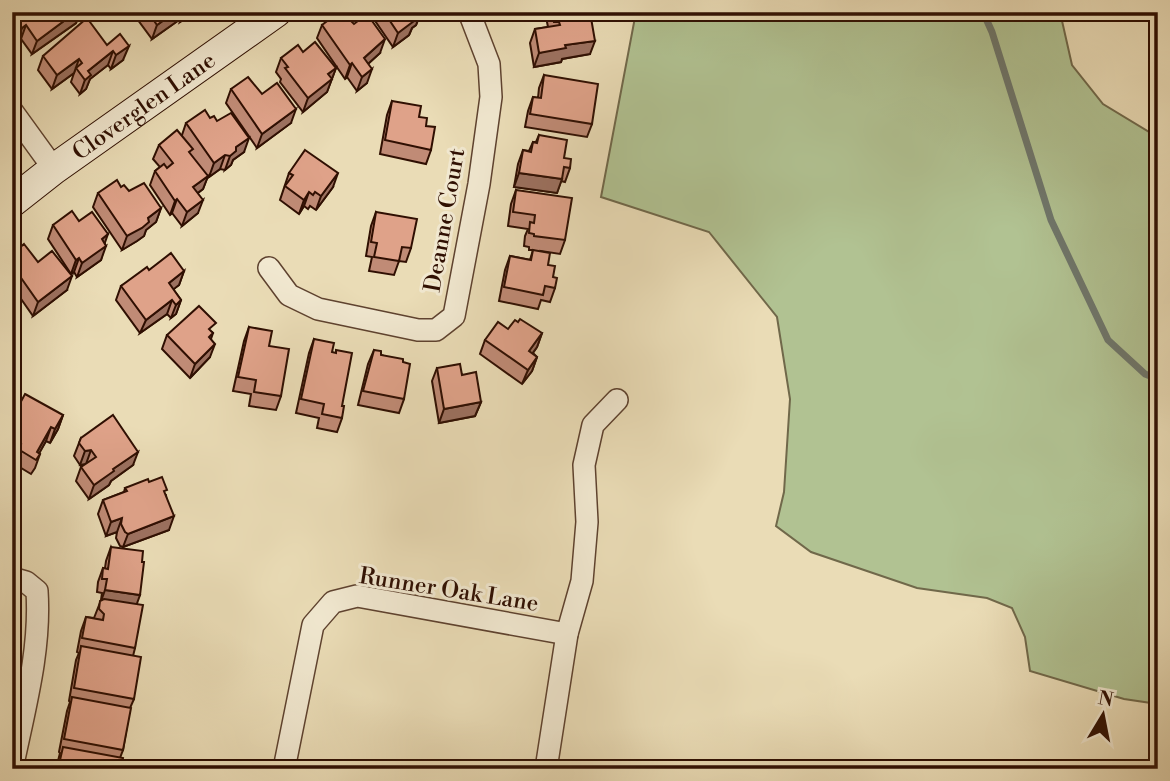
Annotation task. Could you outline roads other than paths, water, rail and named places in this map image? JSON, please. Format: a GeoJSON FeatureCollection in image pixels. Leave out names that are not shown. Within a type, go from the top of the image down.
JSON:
{"type":"FeatureCollection","features":[{"type":"Feature","properties":{"kind":"street","name":"Cloverglen Lane"},"geometry":{"type":"LineString","coordinates":[[12,202],[54,169],[276,12]]}},
{"type":"Feature","properties":{"kind":"street","name":"Deanne Court"},"geometry":{"type":"LineString","coordinates":[[269,268],[289,295],[318,309],[418,330],[436,330],[454,316],[479,184],[491,97],[489,64],[469,12]]}},
{"type":"Feature","properties":{"kind":"street"},"geometry":{"type":"LineString","coordinates":[[12,111],[54,169]]}},
{"type":"Feature","properties":{"kind":"street"},"geometry":{"type":"LineString","coordinates":[[546,769],[567,634],[582,581],[587,522],[584,466],[593,425],[617,400]]}},
{"type":"Feature","properties":{"kind":"street"},"geometry":{"type":"LineString","coordinates":[[12,578],[26,582],[37,591],[39,618],[36,655],[12,769]]}},
{"type":"Feature","properties":{"kind":"street","name":"Runner Oak Lane"},"geometry":{"type":"LineString","coordinates":[[284,769],[313,625],[332,602],[356,596],[567,634]]}},
{"type":"Feature","properties":{"kind":"waterway"},"geometry":{"type":"LineString","coordinates":[[983,12],[992,32],[1051,220],[1108,340],[1145,374],[1158,379]]}}]}
